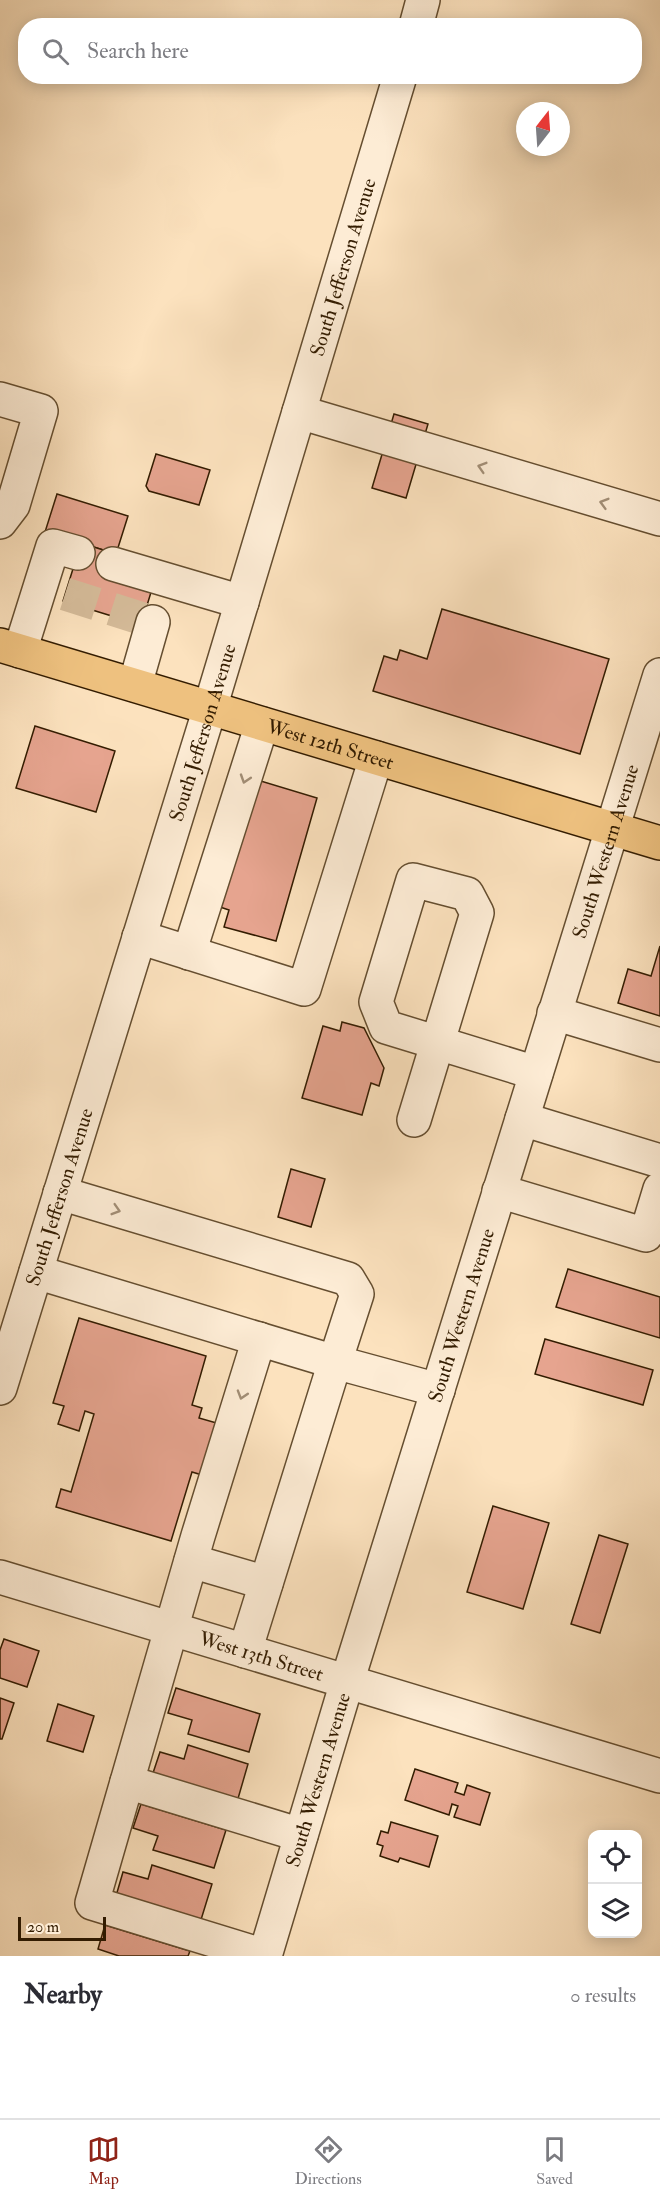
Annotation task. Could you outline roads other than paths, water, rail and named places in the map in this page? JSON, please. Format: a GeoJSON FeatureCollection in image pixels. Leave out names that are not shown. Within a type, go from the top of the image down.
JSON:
{"type":"FeatureCollection","features":[{"type":"Feature","properties":{"kind":"main road","name":"West 12th Street"},"geometry":{"type":"LineString","coordinates":[[10,648],[660,843]]}},
{"type":"Feature","properties":{"kind":"street"},"geometry":{"type":"LineString","coordinates":[[418,18],[423,0]]}},
{"type":"Feature","properties":{"kind":"street","name":"South Jefferson Avenue"},"geometry":{"type":"LineString","coordinates":[[0,1388],[210,708],[398,84]]}},
{"type":"Feature","properties":{"kind":"street"},"geometry":{"type":"LineString","coordinates":[[0,399],[41,411],[13,505],[0,522]]}},
{"type":"Feature","properties":{"kind":"street"},"geometry":{"type":"LineString","coordinates":[[299,412],[660,519]]}},
{"type":"Feature","properties":{"kind":"street"},"geometry":{"type":"LineString","coordinates":[[10,648],[53,591],[53,546],[78,553]]}},
{"type":"Feature","properties":{"kind":"street"},"geometry":{"type":"LineString","coordinates":[[113,564],[242,602]]}},
{"type":"Feature","properties":{"kind":"street"},"geometry":{"type":"LineString","coordinates":[[135,685],[148,620],[167,580]]}},
{"type":"Feature","properties":{"kind":"street","name":"South Western Avenue"},"geometry":{"type":"LineString","coordinates":[[265,1956],[347,1682],[660,675]]}},
{"type":"Feature","properties":{"kind":"street"},"geometry":{"type":"LineString","coordinates":[[189,953],[262,724]]}},
{"type":"Feature","properties":{"kind":"street"},"geometry":{"type":"LineString","coordinates":[[139,937],[304,989],[376,758]]}},
{"type":"Feature","properties":{"kind":"street"},"geometry":{"type":"LineString","coordinates":[[414,1120],[439,1043],[477,913],[467,894],[413,880],[376,1002],[386,1027],[439,1043],[536,1073]]}},
{"type":"Feature","properties":{"kind":"street"},"geometry":{"type":"LineString","coordinates":[[555,1013],[660,1045]]}},
{"type":"Feature","properties":{"kind":"street"},"geometry":{"type":"LineString","coordinates":[[522,1119],[660,1161]]}},
{"type":"Feature","properties":{"kind":"street"},"geometry":{"type":"LineString","coordinates":[[500,1191],[646,1235],[660,1189]]}},
{"type":"Feature","properties":{"kind":"street"},"geometry":{"type":"LineString","coordinates":[[60,1192],[348,1279],[357,1294],[245,1651]]}},
{"type":"Feature","properties":{"kind":"street"},"geometry":{"type":"LineString","coordinates":[[36,1272],[335,1362],[438,1390]]}},
{"type":"Feature","properties":{"kind":"street"},"geometry":{"type":"LineString","coordinates":[[259,1339],[92,1903],[265,1956]]}},
{"type":"Feature","properties":{"kind":"street"},"geometry":{"type":"LineString","coordinates":[[195,1549],[266,1583]]}},
{"type":"Feature","properties":{"kind":"street","name":"West 13th Street"},"geometry":{"type":"LineString","coordinates":[[0,1577],[660,1776]]}},
{"type":"Feature","properties":{"kind":"street"},"geometry":{"type":"LineString","coordinates":[[128,1782],[301,1835]]}},
{"type":"Feature","properties":{"kind":"tunnel"},"geometry":{"type":"LineString","coordinates":[[65,594],[143,619]]}}]}
